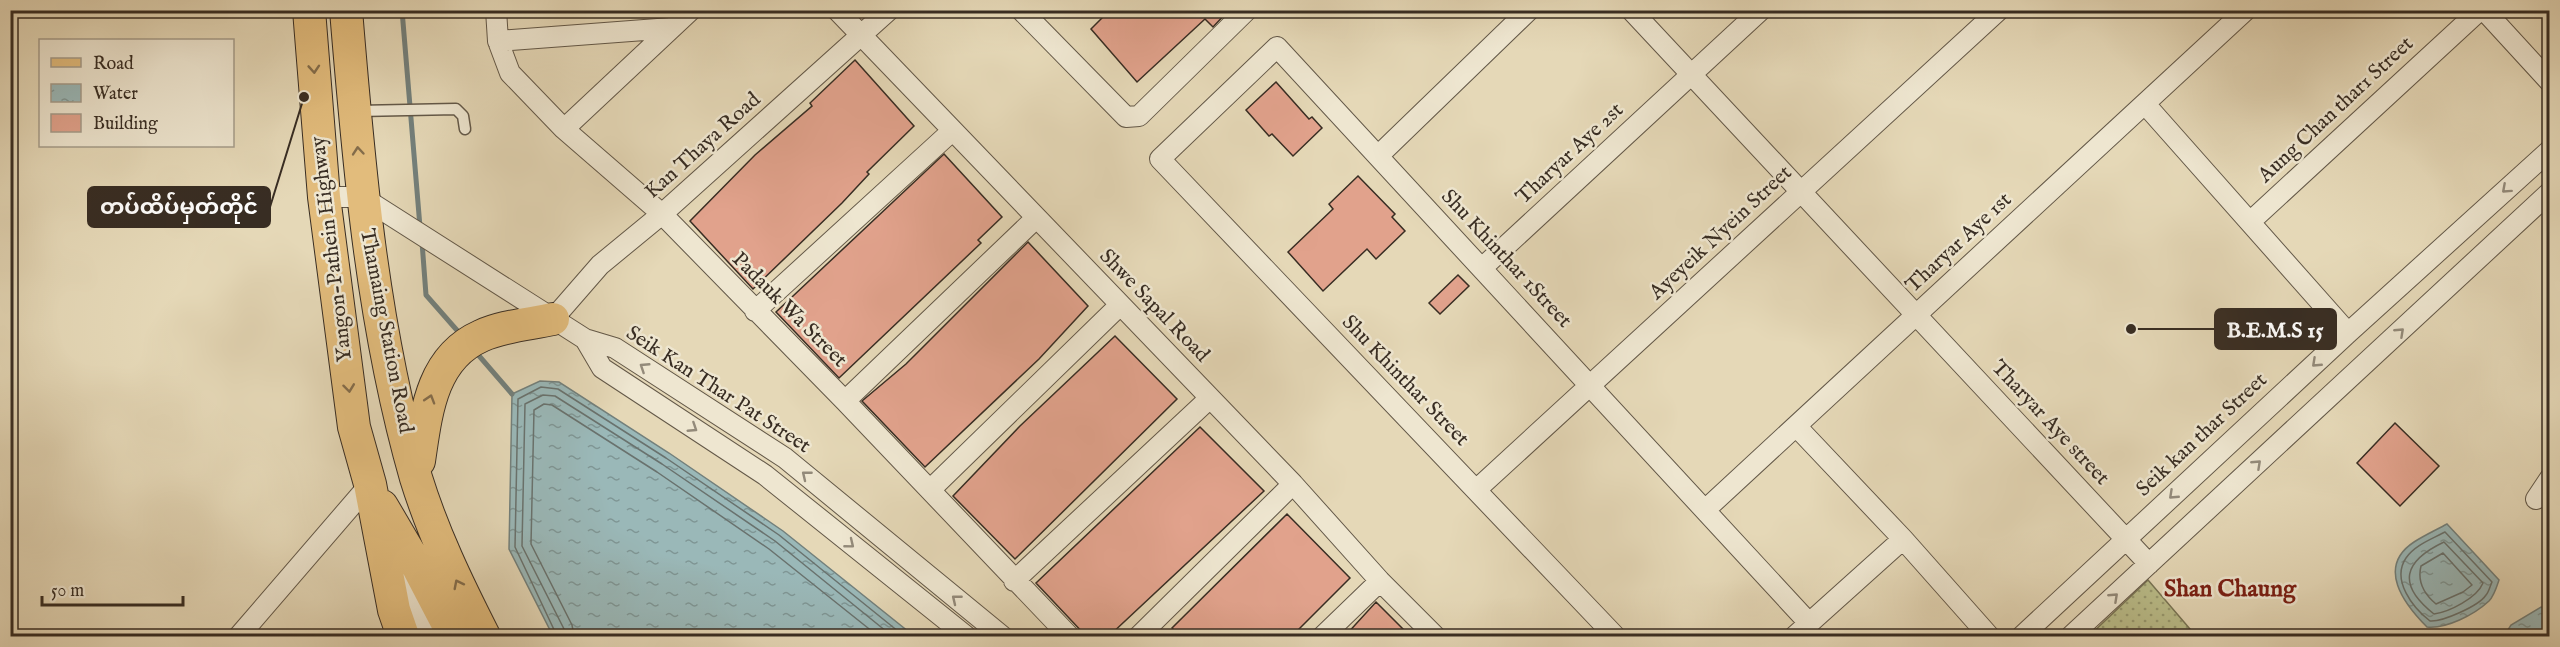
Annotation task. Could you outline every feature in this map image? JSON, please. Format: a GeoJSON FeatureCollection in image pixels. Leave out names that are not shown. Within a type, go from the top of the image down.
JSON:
{"type":"FeatureCollection","features":[{"type":"Feature","properties":{"kind":"main road","name":"Yangon-Pathein Highway"},"geometry":{"type":"LineString","coordinates":[[309,10],[324,197],[354,427],[370,484]]}},
{"type":"Feature","properties":{"kind":"main road","name":"Thamaing Station Road"},"geometry":{"type":"LineString","coordinates":[[346,10],[362,197],[383,337],[416,477],[448,566],[484,636]]}},
{"type":"Feature","properties":{"kind":"main road"},"geometry":{"type":"LineString","coordinates":[[416,477],[429,397],[459,350],[482,336],[553,319]]}},
{"type":"Feature","properties":{"kind":"main road"},"geometry":{"type":"LineString","coordinates":[[370,484],[394,610],[403,636]]}},
{"type":"Feature","properties":{"kind":"main road"},"geometry":{"type":"LineString","coordinates":[[370,484],[454,636]]}},
{"type":"Feature","properties":{"kind":"street","name":"Padauk Wa Street"},"geometry":{"type":"LineString","coordinates":[[496,10],[498,41],[510,73],[564,129],[662,214],[845,401],[1014,581],[1069,636]]}},
{"type":"Feature","properties":{"kind":"street"},"geometry":{"type":"LineString","coordinates":[[564,129],[691,10]]}},
{"type":"Feature","properties":{"kind":"street","name":"Shwe Sapal Road"},"geometry":{"type":"LineString","coordinates":[[837,10],[1035,219],[1293,484],[1380,581],[1435,636]]}},
{"type":"Feature","properties":{"kind":"street","name":"Kan Thaya Road"},"geometry":{"type":"LineString","coordinates":[[553,319],[600,265],[662,214],[889,10]]}},
{"type":"Feature","properties":{"kind":"street"},"geometry":{"type":"LineString","coordinates":[[1021,10],[1126,117],[1132,118],[1139,116],[1247,10]]}},
{"type":"Feature","properties":{"kind":"street"},"geometry":{"type":"LineString","coordinates":[[1378,156],[1530,10]]}},
{"type":"Feature","properties":{"kind":"street"},"geometry":{"type":"LineString","coordinates":[[1631,10],[1916,315]]}},
{"type":"Feature","properties":{"kind":"street","name":"Tharyar Aye 2st"},"geometry":{"type":"LineString","coordinates":[[1482,268],[1761,10]]}},
{"type":"Feature","properties":{"kind":"street","name":"Ayeyeik Nyein Street"},"geometry":{"type":"LineString","coordinates":[[1476,490],[1999,10]]}},
{"type":"Feature","properties":{"kind":"street","name":"Tharyar Aye 1st"},"geometry":{"type":"LineString","coordinates":[[1705,510],[2246,10]]}},
{"type":"Feature","properties":{"kind":"street"},"geometry":{"type":"LineString","coordinates":[[2482,10],[2550,82]]}},
{"type":"Feature","properties":{"kind":"street","name":"Aung Chan thar1 Street"},"geometry":{"type":"LineString","coordinates":[[2251,221],[2482,10]]}},
{"type":"Feature","properties":{"kind":"street"},"geometry":{"type":"LineString","coordinates":[[498,41],[671,28]]}},
{"type":"Feature","properties":{"kind":"street","name":"Shu Khinthar 1Street"},"geometry":{"type":"LineString","coordinates":[[1160,159],[1277,47],[1705,510],[1802,630]]}},
{"type":"Feature","properties":{"kind":"street"},"geometry":{"type":"LineString","coordinates":[[2145,104],[2348,333]]}},
{"type":"Feature","properties":{"kind":"street"},"geometry":{"type":"LineString","coordinates":[[755,311],[952,131]]}},
{"type":"Feature","properties":{"kind":"street","name":"Seik kan thar Street"},"geometry":{"type":"LineString","coordinates":[[2022,636],[2348,333],[2550,150]]}},
{"type":"Feature","properties":{"kind":"street","name":"Shu Khinthar Street"},"geometry":{"type":"LineString","coordinates":[[1160,159],[1615,636]]}},
{"type":"Feature","properties":{"kind":"street"},"geometry":{"type":"LineString","coordinates":[[2071,636],[2550,192]]}},
{"type":"Feature","properties":{"kind":"street"},"geometry":{"type":"LineString","coordinates":[[324,197],[362,197],[585,339]]}},
{"type":"Feature","properties":{"kind":"street"},"geometry":{"type":"LineString","coordinates":[[845,401],[1035,219]]}},
{"type":"Feature","properties":{"kind":"street"},"geometry":{"type":"LineString","coordinates":[[930,490],[1120,305]]}},
{"type":"Feature","properties":{"kind":"street","name":"Tharyar Aye street"},"geometry":{"type":"LineString","coordinates":[[1916,315],[2149,564]]}},
{"type":"Feature","properties":{"kind":"street","name":"Seik Kan Thar Pat Street"},"geometry":{"type":"LineString","coordinates":[[585,339],[602,368],[765,475],[966,636]]}},
{"type":"Feature","properties":{"kind":"street","name":"Seik Kan Thar Pat Street"},"geometry":{"type":"LineString","coordinates":[[585,339],[615,348],[785,458],[1002,636]]}},
{"type":"Feature","properties":{"kind":"street"},"geometry":{"type":"LineString","coordinates":[[1014,581],[1210,398]]}},
{"type":"Feature","properties":{"kind":"street"},"geometry":{"type":"LineString","coordinates":[[1796,426],[1903,539],[1989,636]]}},
{"type":"Feature","properties":{"kind":"street"},"geometry":{"type":"LineString","coordinates":[[2536,499],[2550,478]]}},
{"type":"Feature","properties":{"kind":"street"},"geometry":{"type":"LineString","coordinates":[[238,636],[370,484],[427,636]]}},
{"type":"Feature","properties":{"kind":"street"},"geometry":{"type":"LineString","coordinates":[[1139,636],[1293,484]]}},
{"type":"Feature","properties":{"kind":"street"},"geometry":{"type":"LineString","coordinates":[[1802,630],[1903,539]]}},
{"type":"Feature","properties":{"kind":"street"},"geometry":{"type":"LineString","coordinates":[[1323,636],[1380,581]]}},
{"type":"Feature","properties":{"kind":"lane"},"geometry":{"type":"LineString","coordinates":[[354,111],[456,109],[463,116],[465,129]]}},
{"type":"Feature","properties":{"kind":"green space"},"geometry":{"type":"Polygon","coordinates":[[[2148,580],[2196,636],[2089,636],[2148,580]]]}},
{"type":"Feature","properties":{"kind":"water"},"geometry":{"type":"Polygon","coordinates":[[[540,381],[559,382],[669,453],[783,531],[914,636],[553,636],[509,549],[512,394],[540,381]]]}},
{"type":"Feature","properties":{"kind":"water"},"geometry":{"type":"Polygon","coordinates":[[[2447,524],[2499,580],[2491,599],[2476,611],[2443,626],[2427,627],[2403,597],[2395,574],[2397,563],[2403,552],[2414,542],[2447,524]]]}},
{"type":"Feature","properties":{"kind":"water"},"geometry":{"type":"Polygon","coordinates":[[[2541,607],[2549,610],[2549,636],[2504,636],[2511,625],[2541,607]]]}},
{"type":"Feature","properties":{"kind":"building"},"geometry":{"type":"Polygon","coordinates":[[[1110,10],[1229,10],[1213,27],[1205,19],[1137,82],[1091,29],[1110,10]]]}},
{"type":"Feature","properties":{"kind":"building"},"geometry":{"type":"Polygon","coordinates":[[[855,60],[914,126],[867,172],[869,174],[842,203],[753,289],[690,221],[755,155],[812,106],[810,103],[855,60]]]}},
{"type":"Feature","properties":{"kind":"building"},"geometry":{"type":"Polygon","coordinates":[[[1276,82],[1309,119],[1312,117],[1322,128],[1293,156],[1272,134],[1269,136],[1246,110],[1276,82]]]}},
{"type":"Feature","properties":{"kind":"building"},"geometry":{"type":"Polygon","coordinates":[[[944,154],[1002,217],[978,240],[981,243],[839,378],[776,312],[944,154]]]}},
{"type":"Feature","properties":{"kind":"building"},"geometry":{"type":"Polygon","coordinates":[[[1358,176],[1395,214],[1392,217],[1405,231],[1376,259],[1367,249],[1323,291],[1288,252],[1333,209],[1329,204],[1358,176]]]}},
{"type":"Feature","properties":{"kind":"building"},"geometry":{"type":"Polygon","coordinates":[[[1028,242],[1088,306],[1039,359],[925,467],[862,401],[906,364],[1028,242]]]}},
{"type":"Feature","properties":{"kind":"building"},"geometry":{"type":"Polygon","coordinates":[[[1458,275],[1469,286],[1440,314],[1429,303],[1458,275]]]}},
{"type":"Feature","properties":{"kind":"building"},"geometry":{"type":"Polygon","coordinates":[[[1115,336],[1177,399],[1015,559],[953,496],[1020,426],[1115,336]]]}},
{"type":"Feature","properties":{"kind":"building"},"geometry":{"type":"Polygon","coordinates":[[[2395,423],[2439,466],[2400,506],[2357,463],[2395,423]]]}},
{"type":"Feature","properties":{"kind":"building"},"geometry":{"type":"Polygon","coordinates":[[[1200,427],[1264,491],[1109,636],[1086,636],[1036,583],[1200,427]]]}},
{"type":"Feature","properties":{"kind":"building"},"geometry":{"type":"Polygon","coordinates":[[[1287,514],[1350,578],[1292,636],[1180,636],[1172,628],[1287,514]]]}},
{"type":"Feature","properties":{"kind":"building"},"geometry":{"type":"Polygon","coordinates":[[[1376,602],[1410,636],[1345,636],[1376,602]]]}},
{"type":"Feature","properties":{"kind":"waterway"},"geometry":{"type":"LineString","coordinates":[[402,10],[420,227]]}},
{"type":"Feature","properties":{"kind":"waterway"},"geometry":{"type":"LineString","coordinates":[[422,242],[426,295],[462,336]]}},
{"type":"Feature","properties":{"kind":"waterway"},"geometry":{"type":"LineString","coordinates":[[474,350],[512,394]]}},
{"type":"Feature","properties":{"kind":"place","name":"တပ်ထိပ်မှတ်တိုင်"},"geometry":{"type":"Point","coordinates":[304,97]}},
{"type":"Feature","properties":{"kind":"place","name":"B.E.M.S 15"},"geometry":{"type":"Point","coordinates":[2131,329]}},
{"type":"Feature","properties":{"kind":"district","name":"Shan Chaung"},"geometry":{"type":"Point","coordinates":[2230,589]}}]}
